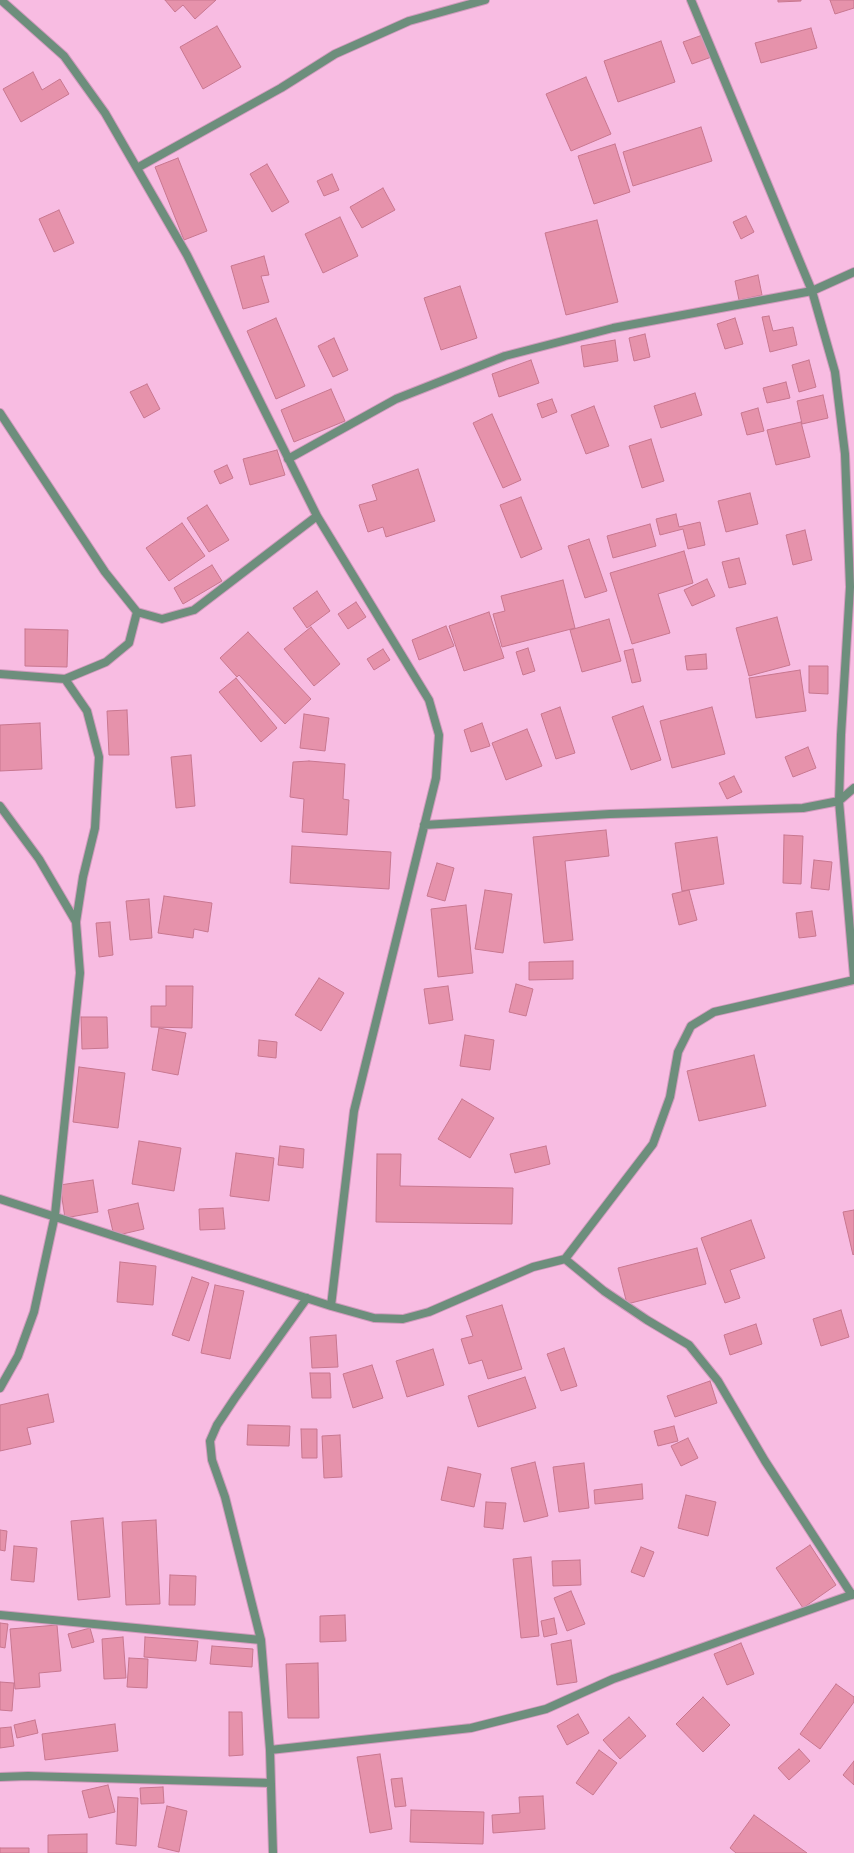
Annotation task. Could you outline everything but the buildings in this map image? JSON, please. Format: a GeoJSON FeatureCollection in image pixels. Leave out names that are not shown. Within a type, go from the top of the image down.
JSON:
{"type":"FeatureCollection","features":[{"type":"Feature","properties":{"kind":"street"},"geometry":{"type":"LineString","coordinates":[[1,0],[64,56],[105,113],[187,255],[317,516],[429,700],[439,735],[436,778],[354,1111],[331,1306]]}},
{"type":"Feature","properties":{"kind":"street"},"geometry":{"type":"LineString","coordinates":[[137,168],[281,88],[335,54],[409,21],[485,0]]}},
{"type":"Feature","properties":{"kind":"street"},"geometry":{"type":"LineString","coordinates":[[691,0],[812,291],[835,372],[845,454],[850,587],[841,735],[839,801],[854,977]]}},
{"type":"Feature","properties":{"kind":"street"},"geometry":{"type":"LineString","coordinates":[[288,459],[396,399],[505,356],[613,328],[812,291],[854,272]]}},
{"type":"Feature","properties":{"kind":"street"},"geometry":{"type":"LineString","coordinates":[[0,413],[105,572],[137,612],[162,619],[194,610],[317,516]]}},
{"type":"Feature","properties":{"kind":"street"},"geometry":{"type":"LineString","coordinates":[[0,674],[65,679],[106,662],[129,643],[137,612]]}},
{"type":"Feature","properties":{"kind":"street"},"geometry":{"type":"LineString","coordinates":[[0,1388],[18,1356],[34,1312],[55,1215],[80,973],[76,922],[84,877],[96,828],[99,757],[87,711],[65,679]]}},
{"type":"Feature","properties":{"kind":"street"},"geometry":{"type":"LineString","coordinates":[[424,825],[610,814],[803,808],[839,801],[854,788]]}},
{"type":"Feature","properties":{"kind":"street"},"geometry":{"type":"LineString","coordinates":[[0,806],[39,859],[76,922]]}},
{"type":"Feature","properties":{"kind":"street"},"geometry":{"type":"LineString","coordinates":[[0,1199],[55,1215],[331,1306],[374,1318],[403,1319],[429,1312],[533,1267],[565,1259],[618,1192],[653,1144],[670,1097],[678,1052],[691,1026],[714,1012],[854,980]]}},
{"type":"Feature","properties":{"kind":"street"},"geometry":{"type":"LineString","coordinates":[[270,1750],[471,1728],[546,1709],[613,1679],[853,1594],[765,1461],[718,1381],[689,1345],[647,1320],[604,1291],[565,1259]]}},
{"type":"Feature","properties":{"kind":"street"},"geometry":{"type":"LineString","coordinates":[[273,1853],[270,1750],[261,1640],[225,1497],[212,1460],[210,1441],[217,1425],[234,1398],[307,1298]]}},
{"type":"Feature","properties":{"kind":"street"},"geometry":{"type":"LineString","coordinates":[[0,1615],[261,1640]]}},
{"type":"Feature","properties":{"kind":"street"},"geometry":{"type":"LineString","coordinates":[[0,1777],[28,1776],[271,1783]]}}]}
